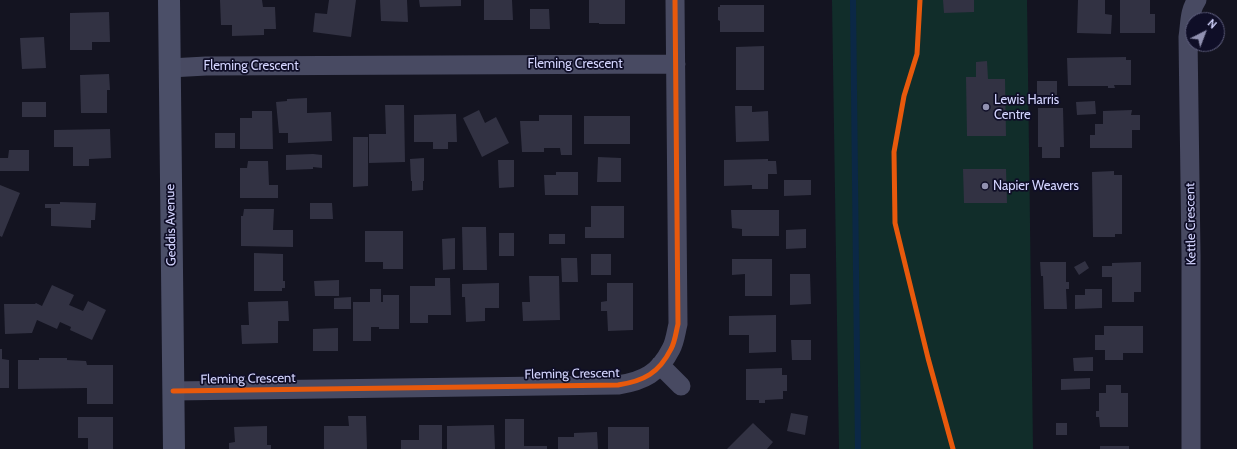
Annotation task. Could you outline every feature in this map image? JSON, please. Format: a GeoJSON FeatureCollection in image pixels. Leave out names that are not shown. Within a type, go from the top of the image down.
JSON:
{"type":"FeatureCollection","features":[{"type":"Feature","properties":{"kind":"street","name":"Geddis Avenue"},"geometry":{"type":"LineString","coordinates":[[169,0],[174,449]]}},
{"type":"Feature","properties":{"kind":"street"},"geometry":{"type":"LineString","coordinates":[[675,0],[676,64]]}},
{"type":"Feature","properties":{"kind":"street","name":"Kettle Crescent"},"geometry":{"type":"LineString","coordinates":[[1191,449],[1192,255],[1188,37],[1190,18],[1197,0]]}},
{"type":"Feature","properties":{"kind":"street","name":"Fleming Crescent"},"geometry":{"type":"LineString","coordinates":[[170,68],[214,66],[676,64],[678,324],[671,348],[660,365],[650,375],[635,382],[618,385],[173,391]]}},
{"type":"Feature","properties":{"kind":"street"},"geometry":{"type":"LineString","coordinates":[[660,365],[681,386]]}},
{"type":"Feature","properties":{"kind":"green space"},"geometry":{"type":"Polygon","coordinates":[[[832,0],[1027,0],[1033,449],[839,449],[832,0]]]}},
{"type":"Feature","properties":{"kind":"building"},"geometry":{"type":"Polygon","coordinates":[[[220,0],[262,0],[263,7],[275,7],[276,29],[264,29],[264,35],[232,36],[232,25],[221,25],[220,0]]]}},
{"type":"Feature","properties":{"kind":"building"},"geometry":{"type":"Polygon","coordinates":[[[329,0],[356,0],[351,37],[313,32],[315,13],[327,14],[329,0]]]}},
{"type":"Feature","properties":{"kind":"building"},"geometry":{"type":"Polygon","coordinates":[[[380,0],[407,0],[408,22],[381,21],[380,0]]]}},
{"type":"Feature","properties":{"kind":"building"},"geometry":{"type":"Polygon","coordinates":[[[419,0],[461,0],[461,6],[420,7],[419,0]]]}},
{"type":"Feature","properties":{"kind":"building"},"geometry":{"type":"Polygon","coordinates":[[[484,0],[512,0],[513,20],[484,20],[484,0]]]}},
{"type":"Feature","properties":{"kind":"building"},"geometry":{"type":"Polygon","coordinates":[[[589,0],[625,0],[625,24],[589,23],[589,0]]]}},
{"type":"Feature","properties":{"kind":"building"},"geometry":{"type":"Polygon","coordinates":[[[943,0],[974,0],[974,12],[944,13],[943,0]]]}},
{"type":"Feature","properties":{"kind":"building"},"geometry":{"type":"Polygon","coordinates":[[[1078,0],[1105,0],[1105,14],[1112,15],[1111,34],[1077,33],[1078,0]]]}},
{"type":"Feature","properties":{"kind":"building"},"geometry":{"type":"Polygon","coordinates":[[[1120,0],[1150,0],[1150,14],[1155,14],[1155,33],[1120,33],[1120,0]]]}},
{"type":"Feature","properties":{"kind":"building"},"geometry":{"type":"Polygon","coordinates":[[[720,5],[764,5],[764,32],[720,32],[718,7],[720,7],[720,5]]]}},
{"type":"Feature","properties":{"kind":"building"},"geometry":{"type":"Polygon","coordinates":[[[530,9],[549,9],[550,29],[530,29],[530,9]]]}},
{"type":"Feature","properties":{"kind":"building"},"geometry":{"type":"Polygon","coordinates":[[[109,12],[110,42],[92,42],[92,50],[70,50],[70,13],[109,12]]]}},
{"type":"Feature","properties":{"kind":"building"},"geometry":{"type":"Polygon","coordinates":[[[44,37],[46,68],[22,69],[20,38],[44,37]]]}},
{"type":"Feature","properties":{"kind":"building"},"geometry":{"type":"Polygon","coordinates":[[[764,46],[764,90],[736,90],[736,47],[764,46]]]}},
{"type":"Feature","properties":{"kind":"building"},"geometry":{"type":"Polygon","coordinates":[[[1126,57],[1126,60],[1131,60],[1131,85],[1114,85],[1115,88],[1108,88],[1108,86],[1068,86],[1067,58],[1126,57]]]}},
{"type":"Feature","properties":{"kind":"building","name":"Lewis Harris Centre"},"geometry":{"type":"Polygon","coordinates":[[[987,61],[988,79],[1005,79],[1006,136],[967,136],[966,77],[976,77],[976,62],[987,61]]]}},
{"type":"Feature","properties":{"kind":"building"},"geometry":{"type":"Polygon","coordinates":[[[109,74],[110,90],[107,90],[107,113],[81,113],[80,75],[109,74]]]}},
{"type":"Feature","properties":{"kind":"building"},"geometry":{"type":"Polygon","coordinates":[[[1037,81],[1057,81],[1057,95],[1037,95],[1037,81]]]}},
{"type":"Feature","properties":{"kind":"building"},"geometry":{"type":"Polygon","coordinates":[[[307,98],[307,113],[331,112],[332,141],[288,143],[288,133],[279,133],[276,102],[287,101],[287,99],[307,98]]]}},
{"type":"Feature","properties":{"kind":"building"},"geometry":{"type":"Polygon","coordinates":[[[1095,101],[1096,114],[1077,115],[1076,102],[1095,101]]]}},
{"type":"Feature","properties":{"kind":"building"},"geometry":{"type":"Polygon","coordinates":[[[22,102],[46,102],[46,117],[22,117],[22,102]]]}},
{"type":"Feature","properties":{"kind":"building"},"geometry":{"type":"Polygon","coordinates":[[[385,105],[404,105],[405,162],[369,163],[369,134],[386,134],[385,105]]]}},
{"type":"Feature","properties":{"kind":"building"},"geometry":{"type":"Polygon","coordinates":[[[735,106],[752,106],[752,112],[768,111],[769,141],[736,142],[735,106]]]}},
{"type":"Feature","properties":{"kind":"building"},"geometry":{"type":"Polygon","coordinates":[[[1038,108],[1063,108],[1064,147],[1060,147],[1060,158],[1042,158],[1042,147],[1038,147],[1038,108]]]}},
{"type":"Feature","properties":{"kind":"building"},"geometry":{"type":"Polygon","coordinates":[[[479,110],[485,123],[496,117],[509,143],[482,157],[463,118],[479,110]]]}},
{"type":"Feature","properties":{"kind":"building"},"geometry":{"type":"Polygon","coordinates":[[[1132,110],[1131,115],[1140,115],[1140,130],[1132,130],[1132,148],[1090,148],[1090,135],[1095,135],[1095,124],[1103,124],[1103,111],[1132,110]]]}},
{"type":"Feature","properties":{"kind":"building"},"geometry":{"type":"Polygon","coordinates":[[[252,111],[272,111],[273,149],[240,149],[240,118],[252,118],[252,111]]]}},
{"type":"Feature","properties":{"kind":"building"},"geometry":{"type":"Polygon","coordinates":[[[456,114],[457,142],[448,142],[448,149],[433,149],[433,142],[414,142],[414,115],[456,114]]]}},
{"type":"Feature","properties":{"kind":"building"},"geometry":{"type":"Polygon","coordinates":[[[539,115],[572,115],[572,155],[561,155],[560,148],[544,148],[544,152],[522,152],[520,121],[539,121],[539,115]]]}},
{"type":"Feature","properties":{"kind":"building"},"geometry":{"type":"Polygon","coordinates":[[[584,116],[630,116],[630,144],[584,144],[584,116]]]}},
{"type":"Feature","properties":{"kind":"building"},"geometry":{"type":"Polygon","coordinates":[[[110,129],[111,158],[89,159],[89,166],[73,166],[73,147],[54,147],[54,130],[110,129]]]}},
{"type":"Feature","properties":{"kind":"building"},"geometry":{"type":"Polygon","coordinates":[[[215,133],[235,133],[235,148],[215,148],[215,133]]]}},
{"type":"Feature","properties":{"kind":"building"},"geometry":{"type":"Polygon","coordinates":[[[353,137],[368,137],[368,186],[353,187],[353,137]]]}},
{"type":"Feature","properties":{"kind":"building"},"geometry":{"type":"Polygon","coordinates":[[[9,150],[29,150],[29,171],[0,171],[0,158],[8,158],[9,150]]]}},
{"type":"Feature","properties":{"kind":"building"},"geometry":{"type":"Polygon","coordinates":[[[286,155],[322,155],[322,168],[313,167],[313,169],[286,170],[286,155]]]}},
{"type":"Feature","properties":{"kind":"building"},"geometry":{"type":"Polygon","coordinates":[[[598,157],[621,158],[621,182],[597,182],[598,157]]]}},
{"type":"Feature","properties":{"kind":"building"},"geometry":{"type":"Polygon","coordinates":[[[424,158],[423,190],[412,191],[410,159],[424,158]]]}},
{"type":"Feature","properties":{"kind":"building"},"geometry":{"type":"Polygon","coordinates":[[[768,159],[768,161],[776,161],[777,174],[768,174],[768,189],[752,189],[752,185],[724,186],[724,160],[768,159]]]}},
{"type":"Feature","properties":{"kind":"building"},"geometry":{"type":"Polygon","coordinates":[[[498,160],[514,160],[514,187],[499,188],[498,160]]]}},
{"type":"Feature","properties":{"kind":"building"},"geometry":{"type":"Polygon","coordinates":[[[248,161],[268,161],[269,185],[278,185],[278,198],[240,198],[240,168],[247,168],[248,161]]]}},
{"type":"Feature","properties":{"kind":"building","name":"Napier Weavers"},"geometry":{"type":"Polygon","coordinates":[[[963,169],[1006,169],[1007,203],[964,203],[963,169]]]}},
{"type":"Feature","properties":{"kind":"building"},"geometry":{"type":"Polygon","coordinates":[[[1114,171],[1114,175],[1122,175],[1122,234],[1115,234],[1115,237],[1093,237],[1092,172],[1114,171]]]}},
{"type":"Feature","properties":{"kind":"building"},"geometry":{"type":"Polygon","coordinates":[[[556,172],[578,172],[578,195],[545,195],[544,175],[556,175],[556,172]]]}},
{"type":"Feature","properties":{"kind":"building"},"geometry":{"type":"Polygon","coordinates":[[[784,180],[811,180],[811,195],[784,196],[784,180]]]}},
{"type":"Feature","properties":{"kind":"building"},"geometry":{"type":"Polygon","coordinates":[[[0,185],[20,193],[2,237],[0,236],[0,185]]]}},
{"type":"Feature","properties":{"kind":"building"},"geometry":{"type":"Polygon","coordinates":[[[60,202],[96,203],[95,220],[91,220],[91,228],[51,226],[51,208],[45,208],[45,204],[60,204],[60,202]]]}},
{"type":"Feature","properties":{"kind":"building"},"geometry":{"type":"Polygon","coordinates":[[[310,203],[332,203],[333,219],[310,219],[310,203]]]}},
{"type":"Feature","properties":{"kind":"building"},"geometry":{"type":"Polygon","coordinates":[[[591,206],[624,206],[624,238],[585,238],[585,227],[591,227],[591,206]]]}},
{"type":"Feature","properties":{"kind":"building"},"geometry":{"type":"Polygon","coordinates":[[[244,209],[274,209],[273,230],[293,230],[293,247],[241,246],[241,216],[243,216],[244,209]]]}},
{"type":"Feature","properties":{"kind":"building"},"geometry":{"type":"Polygon","coordinates":[[[731,210],[779,210],[779,236],[742,236],[742,229],[732,228],[731,210]]]}},
{"type":"Feature","properties":{"kind":"building"},"geometry":{"type":"Polygon","coordinates":[[[462,227],[486,227],[487,270],[463,270],[462,227]]]}},
{"type":"Feature","properties":{"kind":"building"},"geometry":{"type":"Polygon","coordinates":[[[806,229],[806,248],[786,249],[786,230],[806,229]]]}},
{"type":"Feature","properties":{"kind":"building"},"geometry":{"type":"Polygon","coordinates":[[[365,231],[403,231],[403,269],[383,269],[383,262],[365,262],[365,231]]]}},
{"type":"Feature","properties":{"kind":"building"},"geometry":{"type":"Polygon","coordinates":[[[499,233],[514,233],[514,256],[499,256],[499,233]]]}},
{"type":"Feature","properties":{"kind":"building"},"geometry":{"type":"Polygon","coordinates":[[[549,234],[565,234],[565,244],[549,244],[549,234]]]}},
{"type":"Feature","properties":{"kind":"building"},"geometry":{"type":"Polygon","coordinates":[[[455,238],[455,269],[443,270],[442,239],[455,238]]]}},
{"type":"Feature","properties":{"kind":"building"},"geometry":{"type":"Polygon","coordinates":[[[254,253],[283,254],[283,281],[285,281],[285,288],[282,288],[282,291],[254,291],[254,253]]]}},
{"type":"Feature","properties":{"kind":"building"},"geometry":{"type":"Polygon","coordinates":[[[591,254],[611,254],[611,275],[591,275],[591,254]]]}},
{"type":"Feature","properties":{"kind":"building"},"geometry":{"type":"Polygon","coordinates":[[[561,258],[577,258],[578,282],[562,282],[561,258]]]}},
{"type":"Feature","properties":{"kind":"building"},"geometry":{"type":"Polygon","coordinates":[[[732,259],[772,259],[772,296],[745,296],[745,274],[732,275],[732,259]]]}},
{"type":"Feature","properties":{"kind":"building"},"geometry":{"type":"Polygon","coordinates":[[[1085,261],[1089,268],[1079,275],[1074,267],[1085,261]]]}},
{"type":"Feature","properties":{"kind":"building"},"geometry":{"type":"Polygon","coordinates":[[[1040,262],[1066,262],[1066,282],[1069,282],[1069,289],[1066,289],[1067,309],[1044,309],[1043,276],[1041,276],[1040,262]]]}},
{"type":"Feature","properties":{"kind":"building"},"geometry":{"type":"Polygon","coordinates":[[[1141,262],[1141,292],[1134,292],[1134,302],[1112,302],[1112,277],[1102,277],[1102,266],[1112,266],[1112,263],[1141,262]]]}},
{"type":"Feature","properties":{"kind":"building"},"geometry":{"type":"Polygon","coordinates":[[[790,274],[810,274],[811,304],[790,305],[790,274]]]}},
{"type":"Feature","properties":{"kind":"building"},"geometry":{"type":"Polygon","coordinates":[[[529,276],[559,276],[560,320],[523,321],[522,302],[530,302],[529,276]]]}},
{"type":"Feature","properties":{"kind":"building"},"geometry":{"type":"Polygon","coordinates":[[[435,278],[450,278],[451,315],[428,315],[428,323],[410,323],[410,286],[435,286],[435,278]]]}},
{"type":"Feature","properties":{"kind":"building"},"geometry":{"type":"Polygon","coordinates":[[[339,280],[339,296],[315,296],[314,281],[339,280]]]}},
{"type":"Feature","properties":{"kind":"building"},"geometry":{"type":"Polygon","coordinates":[[[499,283],[499,308],[485,308],[485,321],[466,322],[465,297],[462,297],[462,284],[499,283]]]}},
{"type":"Feature","properties":{"kind":"building"},"geometry":{"type":"Polygon","coordinates":[[[607,283],[633,283],[633,330],[608,331],[607,311],[601,311],[601,302],[607,301],[607,283]]]}},
{"type":"Feature","properties":{"kind":"building"},"geometry":{"type":"Polygon","coordinates":[[[52,285],[74,295],[69,305],[83,311],[88,301],[106,310],[92,340],[70,330],[71,327],[60,322],[57,329],[37,320],[32,333],[5,334],[4,304],[36,303],[42,306],[52,285]]]}},
{"type":"Feature","properties":{"kind":"building"},"geometry":{"type":"Polygon","coordinates":[[[370,289],[381,289],[381,302],[383,302],[383,295],[399,295],[399,329],[379,329],[379,327],[371,327],[371,341],[353,341],[353,302],[370,302],[370,289]]]}},
{"type":"Feature","properties":{"kind":"building"},"geometry":{"type":"Polygon","coordinates":[[[1085,289],[1102,289],[1102,308],[1075,309],[1075,295],[1085,295],[1085,289]]]}},
{"type":"Feature","properties":{"kind":"building"},"geometry":{"type":"Polygon","coordinates":[[[351,297],[351,309],[334,309],[334,298],[351,297]]]}},
{"type":"Feature","properties":{"kind":"building"},"geometry":{"type":"Polygon","coordinates":[[[288,301],[289,321],[278,321],[278,343],[242,344],[241,325],[249,325],[248,302],[288,301]]]}},
{"type":"Feature","properties":{"kind":"building"},"geometry":{"type":"Polygon","coordinates":[[[776,315],[776,352],[749,353],[749,335],[729,335],[729,316],[776,315]]]}},
{"type":"Feature","properties":{"kind":"building"},"geometry":{"type":"Polygon","coordinates":[[[1104,326],[1143,326],[1143,353],[1123,353],[1123,360],[1105,360],[1105,350],[1095,350],[1095,335],[1104,335],[1104,326]]]}},
{"type":"Feature","properties":{"kind":"building"},"geometry":{"type":"Polygon","coordinates":[[[338,328],[338,351],[313,351],[313,329],[338,328]]]}},
{"type":"Feature","properties":{"kind":"building"},"geometry":{"type":"Polygon","coordinates":[[[791,340],[811,340],[811,360],[792,360],[791,340]]]}},
{"type":"Feature","properties":{"kind":"building"},"geometry":{"type":"Polygon","coordinates":[[[0,349],[2,349],[2,359],[9,360],[9,388],[0,388],[0,349]]]}},
{"type":"Feature","properties":{"kind":"building"},"geometry":{"type":"Polygon","coordinates":[[[1093,357],[1093,371],[1074,371],[1073,358],[1093,357]]]}},
{"type":"Feature","properties":{"kind":"building"},"geometry":{"type":"Polygon","coordinates":[[[39,358],[67,358],[67,360],[86,361],[87,365],[113,365],[113,404],[87,404],[87,388],[18,389],[18,360],[39,360],[39,358]]]}},
{"type":"Feature","properties":{"kind":"building"},"geometry":{"type":"Polygon","coordinates":[[[782,368],[782,375],[787,375],[787,391],[783,391],[783,399],[765,400],[765,403],[759,403],[759,400],[746,400],[746,369],[782,368]]]}},
{"type":"Feature","properties":{"kind":"building"},"geometry":{"type":"Polygon","coordinates":[[[1090,378],[1090,389],[1061,390],[1061,379],[1090,378]]]}},
{"type":"Feature","properties":{"kind":"building"},"geometry":{"type":"Polygon","coordinates":[[[1106,385],[1121,385],[1121,393],[1128,393],[1128,427],[1100,427],[1099,417],[1096,417],[1096,411],[1099,411],[1099,393],[1106,393],[1106,385]]]}},
{"type":"Feature","properties":{"kind":"building"},"geometry":{"type":"Polygon","coordinates":[[[791,413],[808,416],[805,435],[787,431],[791,413]]]}},
{"type":"Feature","properties":{"kind":"building"},"geometry":{"type":"Polygon","coordinates":[[[348,416],[366,416],[367,449],[324,449],[324,426],[349,426],[348,416]]]}},
{"type":"Feature","properties":{"kind":"building"},"geometry":{"type":"Polygon","coordinates":[[[78,417],[113,417],[113,449],[88,449],[88,438],[78,438],[78,417]]]}},
{"type":"Feature","properties":{"kind":"building"},"geometry":{"type":"Polygon","coordinates":[[[505,419],[524,419],[524,446],[547,446],[547,449],[505,449],[505,419]]]}},
{"type":"Feature","properties":{"kind":"building"},"geometry":{"type":"Polygon","coordinates":[[[753,423],[773,442],[767,449],[727,449],[753,423]]]}},
{"type":"Feature","properties":{"kind":"building"},"geometry":{"type":"Polygon","coordinates":[[[1056,423],[1067,423],[1067,435],[1056,435],[1056,423]]]}},
{"type":"Feature","properties":{"kind":"building"},"geometry":{"type":"Polygon","coordinates":[[[419,425],[442,425],[442,449],[401,449],[401,440],[419,440],[419,425]]]}},
{"type":"Feature","properties":{"kind":"building"},"geometry":{"type":"Polygon","coordinates":[[[494,425],[495,449],[447,449],[447,426],[494,425]]]}},
{"type":"Feature","properties":{"kind":"building"},"geometry":{"type":"Polygon","coordinates":[[[267,426],[267,445],[271,445],[271,449],[229,449],[229,443],[235,442],[234,427],[267,426]]]}},
{"type":"Feature","properties":{"kind":"building"},"geometry":{"type":"Polygon","coordinates":[[[608,427],[649,427],[649,449],[608,449],[608,427]]]}},
{"type":"Feature","properties":{"kind":"building"},"geometry":{"type":"Polygon","coordinates":[[[597,432],[598,449],[558,449],[558,437],[574,437],[574,433],[597,432]]]}},
{"type":"Feature","properties":{"kind":"building"},"geometry":{"type":"Polygon","coordinates":[[[1100,446],[1129,446],[1129,449],[1100,449],[1100,446]]]}},
{"type":"Feature","properties":{"kind":"waterway"},"geometry":{"type":"LineString","coordinates":[[853,0],[858,449]]}},
{"type":"Feature","properties":{"kind":"cycle path"},"geometry":{"type":"LineString","coordinates":[[173,391],[618,385],[636,381],[656,370],[672,346],[678,324],[675,0]]}},
{"type":"Feature","properties":{"kind":"cycle path"},"geometry":{"type":"LineString","coordinates":[[920,0],[917,54],[904,96],[894,152],[895,223],[928,358],[953,449]]}},
{"type":"Feature","properties":{"kind":"place","name":"Lewis Harris Centre"},"geometry":{"type":"Point","coordinates":[986,107]}},
{"type":"Feature","properties":{"kind":"place","name":"Napier Weavers"},"geometry":{"type":"Point","coordinates":[985,186]}}]}
